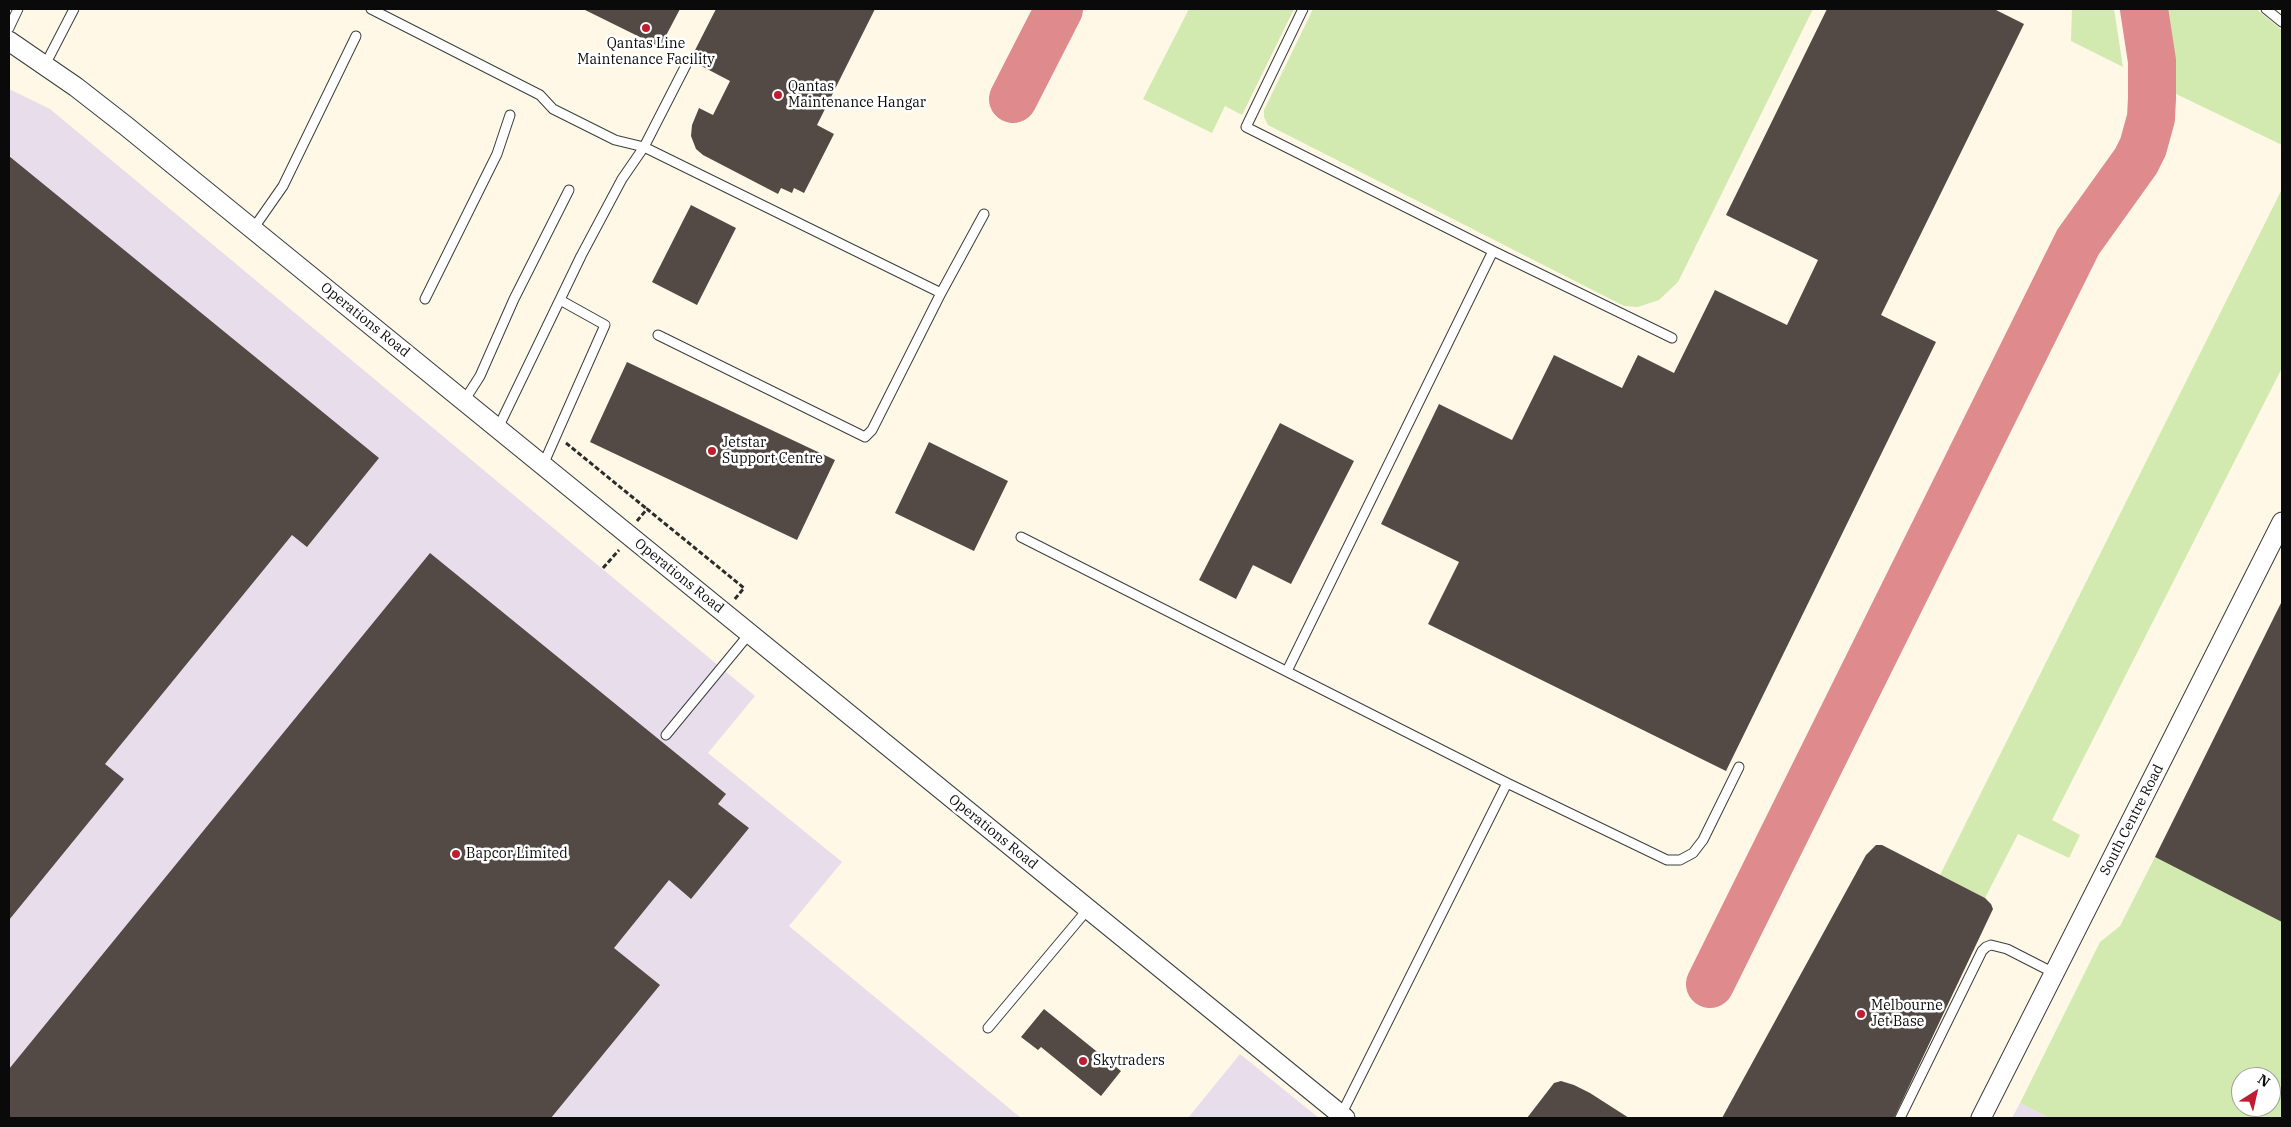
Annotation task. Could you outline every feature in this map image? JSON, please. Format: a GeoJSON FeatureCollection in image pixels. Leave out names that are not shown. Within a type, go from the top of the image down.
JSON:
{"type":"FeatureCollection","features":[{"type":"Feature","properties":{"kind":"street","name":"Operations Road"},"geometry":{"type":"LineString","coordinates":[[9,41],[45,65],[126,126],[1343,1117]]}},
{"type":"Feature","properties":{"kind":"street","name":"South Centre Road"},"geometry":{"type":"LineString","coordinates":[[1982,1118],[2282,522]]}},
{"type":"Feature","properties":{"kind":"lane"},"geometry":{"type":"LineString","coordinates":[[9,28],[18,9]]}},
{"type":"Feature","properties":{"kind":"lane"},"geometry":{"type":"LineString","coordinates":[[45,65],[74,9]]}},
{"type":"Feature","properties":{"kind":"lane"},"geometry":{"type":"LineString","coordinates":[[371,9],[540,95],[553,108],[615,140],[644,147],[941,293]]}},
{"type":"Feature","properties":{"kind":"lane"},"geometry":{"type":"LineString","coordinates":[[1303,9],[1246,127],[1672,338]]}},
{"type":"Feature","properties":{"kind":"lane"},"geometry":{"type":"LineString","coordinates":[[2266,9],[2282,22]]}},
{"type":"Feature","properties":{"kind":"lane"},"geometry":{"type":"LineString","coordinates":[[253,229],[283,186],[356,36]]}},
{"type":"Feature","properties":{"kind":"lane"},"geometry":{"type":"LineString","coordinates":[[498,428],[560,300],[622,179],[644,147],[686,65]]}},
{"type":"Feature","properties":{"kind":"lane"},"geometry":{"type":"LineString","coordinates":[[425,298],[497,154],[510,115]]}},
{"type":"Feature","properties":{"kind":"lane"},"geometry":{"type":"LineString","coordinates":[[464,401],[480,376],[514,299],[569,190]]}},
{"type":"Feature","properties":{"kind":"lane"},"geometry":{"type":"LineString","coordinates":[[658,335],[866,437],[872,430],[941,293],[984,214]]}},
{"type":"Feature","properties":{"kind":"lane"},"geometry":{"type":"LineString","coordinates":[[1287,671],[1493,251]]}},
{"type":"Feature","properties":{"kind":"lane"},"geometry":{"type":"LineString","coordinates":[[543,465],[605,324],[560,300]]}},
{"type":"Feature","properties":{"kind":"lane"},"geometry":{"type":"LineString","coordinates":[[1021,537],[1507,783],[1667,860],[1680,860],[1693,853],[1703,840],[1739,767]]}},
{"type":"Feature","properties":{"kind":"lane"},"geometry":{"type":"LineString","coordinates":[[666,735],[750,633]]}},
{"type":"Feature","properties":{"kind":"lane"},"geometry":{"type":"LineString","coordinates":[[1343,1117],[1507,783]]}},
{"type":"Feature","properties":{"kind":"lane"},"geometry":{"type":"LineString","coordinates":[[988,1028],[1088,909]]}},
{"type":"Feature","properties":{"kind":"lane"},"geometry":{"type":"LineString","coordinates":[[1900,1118],[1982,951],[1986,947],[1991,945],[2007,949],[2054,973]]}},
{"type":"Feature","properties":{"kind":"path"},"geometry":{"type":"LineString","coordinates":[[556,435],[647,509]]}},
{"type":"Feature","properties":{"kind":"shaded area"},"geometry":{"type":"Polygon","coordinates":[[[9,89],[50,109],[755,696],[708,753],[842,862],[789,926],[1021,1118],[9,1118],[9,89]]]}},
{"type":"Feature","properties":{"kind":"shaded area"},"geometry":{"type":"Polygon","coordinates":[[[1240,1054],[1319,1118],[1188,1118],[1240,1054]]]}},
{"type":"Feature","properties":{"kind":"shaded area"},"geometry":{"type":"Polygon","coordinates":[[[2020,1103],[2050,1118],[2012,1118],[2020,1103]]]}},
{"type":"Feature","properties":{"kind":"green space"},"geometry":{"type":"Polygon","coordinates":[[[1189,9],[1294,9],[1242,115],[1225,106],[1212,133],[1143,99],[1189,9]]]}},
{"type":"Feature","properties":{"kind":"green space"},"geometry":{"type":"Polygon","coordinates":[[[1313,9],[1813,9],[1678,282],[1659,300],[1638,307],[1624,306],[1268,125],[1264,117],[1264,110],[1313,9]]]}},
{"type":"Feature","properties":{"kind":"green space"},"geometry":{"type":"Polygon","coordinates":[[[2072,9],[2114,9],[2123,67],[2071,41],[2072,9]]]}},
{"type":"Feature","properties":{"kind":"green space"},"geometry":{"type":"Polygon","coordinates":[[[2165,9],[2256,9],[2282,30],[2282,145],[2172,92],[2169,37],[2165,9]]]}},
{"type":"Feature","properties":{"kind":"green space"},"geometry":{"type":"Polygon","coordinates":[[[2282,189],[2282,368],[2052,820],[2080,835],[2069,858],[2018,834],[1985,898],[1940,875],[2282,189]]]}},
{"type":"Feature","properties":{"kind":"green space"},"geometry":{"type":"Polygon","coordinates":[[[2155,857],[2282,921],[2282,1118],[2050,1118],[2020,1103],[2100,942],[2120,926],[2155,857]]]}},
{"type":"Feature","properties":{"kind":"building","name":"Qantas Line Maintenance Facility"},"geometry":{"type":"Polygon","coordinates":[[[583,9],[680,9],[660,47],[583,9]]]}},
{"type":"Feature","properties":{"kind":"building","name":"Qantas Maintenance Hangar"},"geometry":{"type":"Polygon","coordinates":[[[716,9],[875,9],[817,125],[834,134],[804,193],[794,188],[792,193],[781,188],[778,194],[703,155],[696,149],[691,136],[692,125],[699,108],[713,115],[730,81],[690,60],[716,9]]]}},
{"type":"Feature","properties":{"kind":"building"},"geometry":{"type":"Polygon","coordinates":[[[1827,9],[1994,9],[2024,24],[1881,315],[1936,342],[1726,771],[1428,624],[1459,562],[1381,524],[1439,404],[1512,440],[1554,355],[1622,388],[1638,355],[1674,373],[1715,290],[1787,325],[1818,260],[1726,215],[1827,9]]]}},
{"type":"Feature","properties":{"kind":"building"},"geometry":{"type":"Polygon","coordinates":[[[9,156],[379,458],[307,547],[292,535],[105,764],[124,779],[9,920],[9,156]]]}},
{"type":"Feature","properties":{"kind":"building"},"geometry":{"type":"Polygon","coordinates":[[[691,205],[736,228],[697,305],[652,282],[691,205]]]}},
{"type":"Feature","properties":{"kind":"building","name":"Jetstar Support Centre"},"geometry":{"type":"Polygon","coordinates":[[[627,362],[835,460],[797,540],[590,442],[627,362]]]}},
{"type":"Feature","properties":{"kind":"building"},"geometry":{"type":"Polygon","coordinates":[[[1280,423],[1354,461],[1291,584],[1253,565],[1236,599],[1199,580],[1280,423]]]}},
{"type":"Feature","properties":{"kind":"building"},"geometry":{"type":"Polygon","coordinates":[[[929,442],[1008,481],[974,551],[895,513],[929,442]]]}},
{"type":"Feature","properties":{"kind":"building","name":"Bapcor Limited"},"geometry":{"type":"Polygon","coordinates":[[[430,553],[726,794],[718,804],[749,828],[691,899],[669,880],[614,948],[660,985],[551,1118],[9,1118],[9,1069],[430,553]]]}},
{"type":"Feature","properties":{"kind":"building"},"geometry":{"type":"Polygon","coordinates":[[[2282,601],[2282,922],[2155,857],[2282,601]]]}},
{"type":"Feature","properties":{"kind":"building","name":"Melbourne Jet Base"},"geometry":{"type":"Polygon","coordinates":[[[1876,845],[1882,845],[1985,898],[1993,909],[1894,1118],[1722,1118],[1866,855],[1876,845]]]}},
{"type":"Feature","properties":{"kind":"building","name":"Skytraders"},"geometry":{"type":"Polygon","coordinates":[[[1044,1009],[1121,1071],[1101,1096],[1041,1047],[1038,1050],[1021,1037],[1044,1009]]]}},
{"type":"Feature","properties":{"kind":"building"},"geometry":{"type":"Polygon","coordinates":[[[1561,1081],[1590,1093],[1629,1118],[1527,1118],[1554,1083],[1561,1081]]]}},
{"type":"Feature","properties":{"kind":"taxiway"},"geometry":{"type":"LineString","coordinates":[[1013,99],[1059,9]]}},
{"type":"Feature","properties":{"kind":"taxiway"},"geometry":{"type":"LineString","coordinates":[[1710,984],[2078,242],[2136,161],[2143,147],[2151,118],[2152,98],[2152,61],[2144,9]]}},
{"type":"Feature","properties":{"kind":"place","name":"Qantas Line Maintenance Facility"},"geometry":{"type":"Point","coordinates":[646,28]}},
{"type":"Feature","properties":{"kind":"place","name":"Qantas Maintenance Hangar"},"geometry":{"type":"Point","coordinates":[778,95]}},
{"type":"Feature","properties":{"kind":"place","name":"Jetstar Support Centre"},"geometry":{"type":"Point","coordinates":[712,451]}},
{"type":"Feature","properties":{"kind":"place","name":"Bapcor Limited"},"geometry":{"type":"Point","coordinates":[456,854]}},
{"type":"Feature","properties":{"kind":"place","name":"Melbourne Jet Base"},"geometry":{"type":"Point","coordinates":[1861,1014]}},
{"type":"Feature","properties":{"kind":"place","name":"Skytraders"},"geometry":{"type":"Point","coordinates":[1083,1061]}}]}
